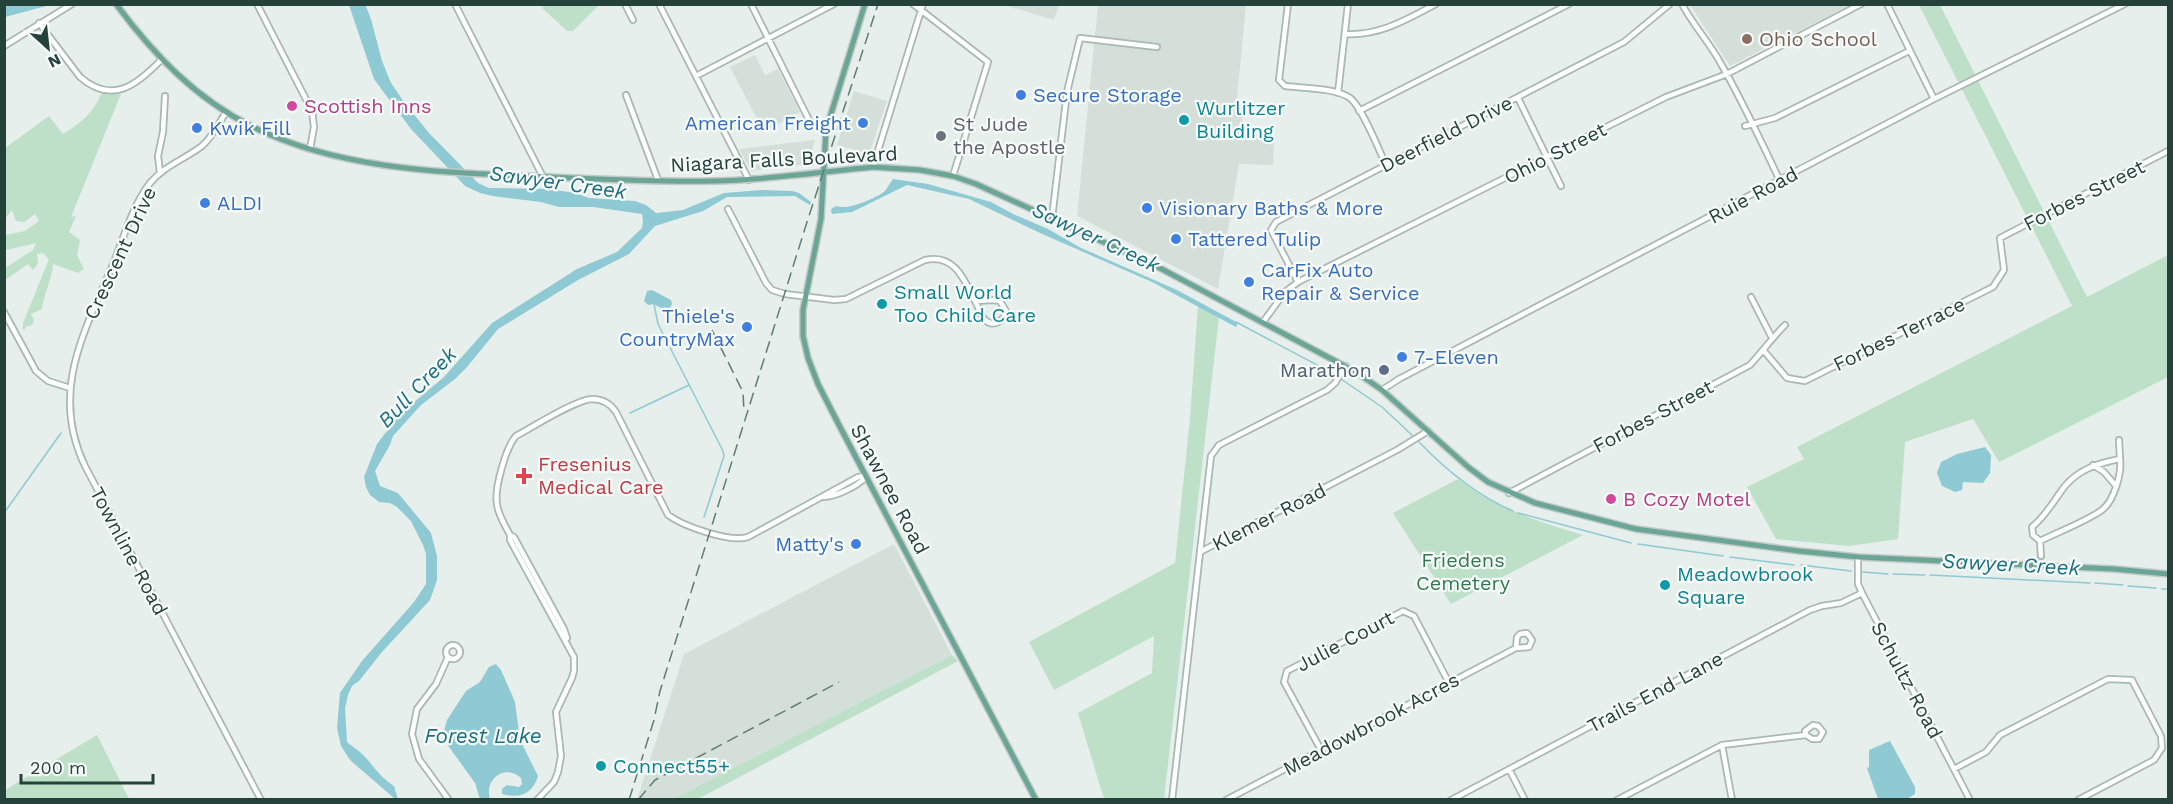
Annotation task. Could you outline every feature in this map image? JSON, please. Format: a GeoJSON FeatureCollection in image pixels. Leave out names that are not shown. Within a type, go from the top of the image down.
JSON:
{"type":"FeatureCollection","features":[{"type":"Feature","properties":{"kind":"main road","name":"Niagara Falls Boulevard"},"geometry":{"type":"LineString","coordinates":[[116,4],[161,60],[189,86],[225,112],[267,134],[310,149],[375,163],[472,174],[658,180],[749,180],[873,167],[921,170],[953,176],[986,188],[1149,262],[1346,366],[1382,390],[1488,482],[1534,503],[1636,529],[1740,544],[1858,557],[2114,569],[2169,574]]}},
{"type":"Feature","properties":{"kind":"main road","name":"Shawnee Road"},"geometry":{"type":"LineString","coordinates":[[865,4],[826,130],[821,219],[804,297],[803,336],[812,370],[1036,800]]}},
{"type":"Feature","properties":{"kind":"street"},"geometry":{"type":"LineString","coordinates":[[4,46],[72,4]]}},
{"type":"Feature","properties":{"kind":"street"},"geometry":{"type":"LineString","coordinates":[[257,4],[312,111],[314,127],[310,149]]}},
{"type":"Feature","properties":{"kind":"street"},"geometry":{"type":"LineString","coordinates":[[455,4],[543,177]]}},
{"type":"Feature","properties":{"kind":"street"},"geometry":{"type":"LineString","coordinates":[[625,4],[633,20]]}},
{"type":"Feature","properties":{"kind":"street"},"geometry":{"type":"LineString","coordinates":[[751,4],[810,122],[813,126],[826,130]]}},
{"type":"Feature","properties":{"kind":"street"},"geometry":{"type":"LineString","coordinates":[[696,76],[834,4]]}},
{"type":"Feature","properties":{"kind":"street"},"geometry":{"type":"LineString","coordinates":[[913,4],[988,62],[953,176]]}},
{"type":"Feature","properties":{"kind":"street"},"geometry":{"type":"LineString","coordinates":[[873,167],[923,4]]}},
{"type":"Feature","properties":{"kind":"street"},"geometry":{"type":"LineString","coordinates":[[1288,4],[1279,81],[1286,86],[1338,93],[1351,99],[1386,165]]}},
{"type":"Feature","properties":{"kind":"street"},"geometry":{"type":"LineString","coordinates":[[1338,93],[1348,4]]}},
{"type":"Feature","properties":{"kind":"street"},"geometry":{"type":"LineString","coordinates":[[1345,34],[1363,35],[1384,30],[1436,4]]}},
{"type":"Feature","properties":{"kind":"street"},"geometry":{"type":"LineString","coordinates":[[1359,111],[1569,4]]}},
{"type":"Feature","properties":{"kind":"street","name":"Deerfield Drive"},"geometry":{"type":"LineString","coordinates":[[1298,282],[1271,230],[1276,222],[1624,42],[1670,4]]}},
{"type":"Feature","properties":{"kind":"street"},"geometry":{"type":"LineString","coordinates":[[1682,4],[1727,74],[1780,181]]}},
{"type":"Feature","properties":{"kind":"street","name":"Ohio Street"},"geometry":{"type":"LineString","coordinates":[[1263,322],[1285,292],[1298,282],[1666,97],[1727,74],[1861,4]]}},
{"type":"Feature","properties":{"kind":"street"},"geometry":{"type":"LineString","coordinates":[[1887,4],[1934,99]]}},
{"type":"Feature","properties":{"kind":"street","name":"Ruie Road"},"geometry":{"type":"LineString","coordinates":[[1382,390],[1410,373],[1934,99],[2125,4]]}},
{"type":"Feature","properties":{"kind":"street"},"geometry":{"type":"LineString","coordinates":[[661,5],[749,180]]}},
{"type":"Feature","properties":{"kind":"street"},"geometry":{"type":"LineString","coordinates":[[39,23],[80,77],[102,89],[112,90],[132,86],[142,80],[161,60]]}},
{"type":"Feature","properties":{"kind":"street"},"geometry":{"type":"LineString","coordinates":[[1052,218],[1067,92],[1080,38],[1157,47]]}},
{"type":"Feature","properties":{"kind":"street"},"geometry":{"type":"LineString","coordinates":[[1745,126],[1775,118],[1909,51]]}},
{"type":"Feature","properties":{"kind":"street"},"geometry":{"type":"LineString","coordinates":[[626,95],[658,180]]}},
{"type":"Feature","properties":{"kind":"street"},"geometry":{"type":"LineString","coordinates":[[160,173],[158,156],[163,132],[165,96]]}},
{"type":"Feature","properties":{"kind":"street"},"geometry":{"type":"LineString","coordinates":[[1518,98],[1561,186]]}},
{"type":"Feature","properties":{"kind":"street","name":"Crescent Drive"},"geometry":{"type":"LineString","coordinates":[[70,388],[77,350],[141,197],[160,173],[202,145],[213,133],[225,112]]}},
{"type":"Feature","properties":{"kind":"street","name":"Forbes Street"},"geometry":{"type":"LineString","coordinates":[[2000,238],[2169,151]]}},
{"type":"Feature","properties":{"kind":"street"},"geometry":{"type":"LineString","coordinates":[[728,209],[769,287],[776,291],[804,297],[846,299],[925,260],[935,258],[955,266],[986,320],[994,323],[1000,322],[1005,317],[1006,311],[1000,301],[976,301]]}},
{"type":"Feature","properties":{"kind":"street","name":"Forbes Terrace"},"geometry":{"type":"LineString","coordinates":[[1764,351],[1787,378],[1806,381],[1993,287],[2004,270],[2000,238]]}},
{"type":"Feature","properties":{"kind":"street"},"geometry":{"type":"LineString","coordinates":[[1751,297],[1772,338]]}},
{"type":"Feature","properties":{"kind":"street"},"geometry":{"type":"LineString","coordinates":[[4,312],[36,371],[48,381],[70,388]]}},
{"type":"Feature","properties":{"kind":"street","name":"Forbes Street"},"geometry":{"type":"LineString","coordinates":[[1509,493],[1750,365],[1785,326]]}},
{"type":"Feature","properties":{"kind":"street"},"geometry":{"type":"LineString","coordinates":[[1200,552],[1211,456],[1219,445],[1327,390],[1335,383],[1346,366]]}},
{"type":"Feature","properties":{"kind":"street","name":"Townline Road"},"geometry":{"type":"LineString","coordinates":[[70,388],[72,424],[82,459],[261,800]]}},
{"type":"Feature","properties":{"kind":"street"},"geometry":{"type":"LineString","coordinates":[[537,800],[554,782],[561,761],[556,712],[572,678],[575,663],[572,650],[510,540],[510,535],[499,513],[496,501],[510,444],[522,433],[581,402],[590,399],[606,402],[614,409],[665,511],[678,522],[731,539],[748,537],[824,497],[861,482],[866,476]]}},
{"type":"Feature","properties":{"kind":"street","name":"Klemer Road"},"geometry":{"type":"LineString","coordinates":[[1172,800],[1200,552],[1397,450],[1428,431]]}},
{"type":"Feature","properties":{"kind":"street"},"geometry":{"type":"LineString","coordinates":[[2040,541],[2104,509],[2116,486],[2121,470],[2119,440]]}},
{"type":"Feature","properties":{"kind":"street"},"geometry":{"type":"LineString","coordinates":[[2041,556],[2040,541],[2033,535],[2032,527],[2040,521],[2067,484],[2093,465],[2120,459]]}},
{"type":"Feature","properties":{"kind":"street"},"geometry":{"type":"LineString","coordinates":[[2093,465],[2104,472],[2116,486]]}},
{"type":"Feature","properties":{"kind":"street","name":"Schultz Road"},"geometry":{"type":"LineString","coordinates":[[1858,557],[1858,584],[1862,593],[1970,800]]}},
{"type":"Feature","properties":{"kind":"street","name":"Trails End Lane"},"geometry":{"type":"LineString","coordinates":[[1450,800],[1810,610],[1841,603],[1862,593]]}},
{"type":"Feature","properties":{"kind":"street","name":"Julie Court"},"geometry":{"type":"LineString","coordinates":[[1321,750],[1284,682],[1287,671],[1365,630],[1403,611],[1414,616],[1449,683]]}},
{"type":"Feature","properties":{"kind":"street","name":"Meadowbrook Acres"},"geometry":{"type":"LineString","coordinates":[[1226,800],[1516,648]]}},
{"type":"Feature","properties":{"kind":"street"},"geometry":{"type":"LineString","coordinates":[[448,657],[436,684],[417,709],[412,734],[419,759],[449,800]]}},
{"type":"Feature","properties":{"kind":"street"},"geometry":{"type":"LineString","coordinates":[[1954,768],[1986,752],[2000,735],[2108,679],[2132,680],[2161,736],[2162,748],[2154,760],[2078,800]]}},
{"type":"Feature","properties":{"kind":"street"},"geometry":{"type":"LineString","coordinates":[[1617,800],[1722,745],[1806,735]]}},
{"type":"Feature","properties":{"kind":"street"},"geometry":{"type":"LineString","coordinates":[[1722,745],[1732,800]]}},
{"type":"Feature","properties":{"kind":"street"},"geometry":{"type":"LineString","coordinates":[[1509,769],[1525,800]]}},
{"type":"Feature","properties":{"kind":"shaded area"},"geometry":{"type":"Polygon","coordinates":[[[1004,5],[1059,5],[1054,20],[1004,5]]]}},
{"type":"Feature","properties":{"kind":"shaded area"},"geometry":{"type":"Polygon","coordinates":[[[1098,5],[1246,5],[1237,98],[1244,132],[1274,137],[1273,165],[1239,164],[1218,289],[1077,216],[1098,5]]]}},
{"type":"Feature","properties":{"kind":"shaded area","name":"Ohio School"},"geometry":{"type":"Polygon","coordinates":[[[1690,5],[1850,5],[1730,66],[1690,5]]]}},
{"type":"Feature","properties":{"kind":"shaded area"},"geometry":{"type":"Polygon","coordinates":[[[755,55],[765,75],[778,69],[800,112],[764,132],[730,67],[755,55]]]}},
{"type":"Feature","properties":{"kind":"shaded area","name":"American Freight"},"geometry":{"type":"Polygon","coordinates":[[[854,91],[887,101],[869,154],[837,145],[854,91]]]}},
{"type":"Feature","properties":{"kind":"shaded area"},"geometry":{"type":"Polygon","coordinates":[[[815,140],[808,164],[751,171],[739,149],[815,140]]]}},
{"type":"Feature","properties":{"kind":"shaded area"},"geometry":{"type":"Polygon","coordinates":[[[894,544],[952,655],[673,799],[637,800],[684,654],[894,544]]]}},
{"type":"Feature","properties":{"kind":"green space"},"geometry":{"type":"Polygon","coordinates":[[[544,4],[599,5],[573,31],[567,31],[542,8],[544,4]]]}},
{"type":"Feature","properties":{"kind":"green space"},"geometry":{"type":"Polygon","coordinates":[[[1919,5],[1940,5],[2087,297],[2168,255],[2168,377],[1999,462],[1973,419],[1905,442],[1898,539],[1849,546],[1776,539],[1747,487],[1804,459],[1797,447],[2072,306],[1919,5]]]}},
{"type":"Feature","properties":{"kind":"green space"},"geometry":{"type":"Polygon","coordinates":[[[101,94],[121,94],[71,217],[76,216],[69,232],[80,240],[77,255],[84,269],[78,273],[53,264],[42,309],[31,314],[34,320],[32,325],[27,326],[23,331],[23,323],[49,259],[43,253],[37,254],[38,263],[33,270],[28,264],[5,280],[5,268],[33,250],[36,243],[7,250],[5,235],[25,231],[39,221],[35,214],[24,222],[16,221],[12,210],[5,219],[5,148],[49,116],[63,134],[85,117],[101,94]]]}},
{"type":"Feature","properties":{"kind":"green space"},"geometry":{"type":"Polygon","coordinates":[[[1198,305],[1219,317],[1164,799],[1104,799],[1078,713],[1152,673],[1154,636],[1054,690],[1029,642],[1175,563],[1190,418],[1198,305]]]}},
{"type":"Feature","properties":{"kind":"green space","name":"Friedens Cemetery"},"geometry":{"type":"Polygon","coordinates":[[[1458,479],[1502,506],[1583,535],[1451,604],[1393,513],[1458,479]]]}},
{"type":"Feature","properties":{"kind":"green space"},"geometry":{"type":"Polygon","coordinates":[[[952,655],[958,661],[698,799],[673,799],[952,655]]]}},
{"type":"Feature","properties":{"kind":"green space"},"geometry":{"type":"Polygon","coordinates":[[[97,735],[129,799],[5,799],[5,790],[97,735]]]}},
{"type":"Feature","properties":{"kind":"water"},"geometry":{"type":"Polygon","coordinates":[[[5,4],[50,5],[5,17],[5,4]]]}},
{"type":"Feature","properties":{"kind":"water"},"geometry":{"type":"Polygon","coordinates":[[[365,4],[391,83],[429,133],[478,183],[489,188],[548,189],[576,193],[589,198],[635,201],[646,205],[656,213],[683,210],[724,193],[762,190],[792,191],[811,202],[810,205],[795,196],[727,197],[703,211],[655,226],[629,254],[578,280],[498,329],[467,367],[421,405],[393,436],[375,471],[380,486],[398,493],[431,533],[437,556],[437,580],[430,600],[382,652],[359,681],[352,686],[345,708],[347,742],[394,786],[398,799],[395,799],[350,760],[341,746],[337,728],[340,693],[362,661],[414,602],[426,584],[426,554],[411,521],[397,507],[390,503],[379,502],[370,495],[366,487],[364,477],[377,444],[400,414],[444,377],[492,323],[577,269],[617,252],[642,228],[643,221],[642,214],[593,207],[559,207],[541,202],[493,196],[465,186],[411,129],[374,79],[349,5],[365,4]]]}},
{"type":"Feature","properties":{"kind":"water"},"geometry":{"type":"Polygon","coordinates":[[[893,179],[928,184],[991,202],[1048,229],[1081,248],[1177,290],[1238,323],[1236,327],[1152,282],[969,199],[907,185],[852,212],[832,214],[832,208],[854,205],[881,194],[893,179]]]}},
{"type":"Feature","properties":{"kind":"water"},"geometry":{"type":"Polygon","coordinates":[[[652,290],[671,300],[669,310],[664,310],[654,304],[648,305],[644,301],[647,291],[652,290]]]}},
{"type":"Feature","properties":{"kind":"water"},"geometry":{"type":"Polygon","coordinates":[[[1985,447],[1991,455],[1990,473],[1983,483],[1963,482],[1962,490],[1955,492],[1942,486],[1937,473],[1941,462],[1957,454],[1985,447]]]}},
{"type":"Feature","properties":{"kind":"water","name":"Forest Lake"},"geometry":{"type":"Polygon","coordinates":[[[496,664],[515,702],[520,740],[538,776],[529,791],[514,796],[502,794],[502,789],[507,785],[519,787],[522,784],[521,778],[508,772],[502,773],[493,780],[490,786],[490,799],[480,799],[475,783],[447,744],[444,731],[447,720],[466,691],[480,682],[489,667],[496,664]]]}},
{"type":"Feature","properties":{"kind":"water"},"geometry":{"type":"Polygon","coordinates":[[[1890,741],[1915,787],[1915,794],[1907,799],[1878,799],[1867,768],[1869,767],[1869,750],[1890,741]]]}},
{"type":"Feature","properties":{"kind":"waterway"},"geometry":{"type":"LineString","coordinates":[[654,304],[658,324],[723,451],[724,456],[704,517]]}},
{"type":"Feature","properties":{"kind":"waterway","name":"Sawyer Creek"},"geometry":{"type":"LineString","coordinates":[[1236,322],[1336,375]]}},
{"type":"Feature","properties":{"kind":"waterway","name":"Sawyer Creek"},"geometry":{"type":"LineString","coordinates":[[1341,379],[1382,407],[1413,436]]}},
{"type":"Feature","properties":{"kind":"waterway"},"geometry":{"type":"LineString","coordinates":[[630,413],[689,385]]}},
{"type":"Feature","properties":{"kind":"waterway"},"geometry":{"type":"LineString","coordinates":[[4,513],[61,433]]}},
{"type":"Feature","properties":{"kind":"waterway","name":"Sawyer Creek"},"geometry":{"type":"LineString","coordinates":[[1419,442],[1463,481],[1487,498],[1513,511]]}},
{"type":"Feature","properties":{"kind":"waterway","name":"Sawyer Creek"},"geometry":{"type":"LineString","coordinates":[[1518,513],[1631,543]]}},
{"type":"Feature","properties":{"kind":"waterway","name":"Sawyer Creek"},"geometry":{"type":"LineString","coordinates":[[1638,544],[1723,556]]}},
{"type":"Feature","properties":{"kind":"waterway","name":"Sawyer Creek"},"geometry":{"type":"LineString","coordinates":[[1730,557],[1794,565]]}},
{"type":"Feature","properties":{"kind":"waterway","name":"Sawyer Creek"},"geometry":{"type":"LineString","coordinates":[[1801,565],[1851,571]]}},
{"type":"Feature","properties":{"kind":"waterway","name":"Sawyer Creek"},"geometry":{"type":"LineString","coordinates":[[1863,572],[1888,574]]}},
{"type":"Feature","properties":{"kind":"waterway","name":"Sawyer Creek"},"geometry":{"type":"LineString","coordinates":[[1893,574],[1925,575]]}},
{"type":"Feature","properties":{"kind":"waterway","name":"Sawyer Creek"},"geometry":{"type":"LineString","coordinates":[[1930,575],[2090,583]]}},
{"type":"Feature","properties":{"kind":"waterway","name":"Sawyer Creek"},"geometry":{"type":"LineString","coordinates":[[2095,583],[2123,585]]}},
{"type":"Feature","properties":{"kind":"waterway","name":"Sawyer Creek"},"geometry":{"type":"LineString","coordinates":[[2128,586],[2156,588]]}},
{"type":"Feature","properties":{"kind":"waterway","name":"Sawyer Creek"},"geometry":{"type":"LineString","coordinates":[[2162,589],[2168,589]]}},
{"type":"Feature","properties":{"kind":"railway"},"geometry":{"type":"LineString","coordinates":[[629,800],[654,720],[660,691],[878,4]]}},
{"type":"Feature","properties":{"kind":"railway"},"geometry":{"type":"LineString","coordinates":[[712,330],[743,392],[744,412]]}},
{"type":"Feature","properties":{"kind":"railway"},"geometry":{"type":"LineString","coordinates":[[638,800],[655,780],[839,682]]}},
{"type":"Feature","properties":{"kind":"place","name":"Ohio School"},"geometry":{"type":"Point","coordinates":[1747,39]}},
{"type":"Feature","properties":{"kind":"place","name":"Secure Storage"},"geometry":{"type":"Point","coordinates":[1021,95]}},
{"type":"Feature","properties":{"kind":"place","name":"Scottish Inns"},"geometry":{"type":"Point","coordinates":[292,106]}},
{"type":"Feature","properties":{"kind":"place","name":"Wurlitzer Building"},"geometry":{"type":"Point","coordinates":[1184,120]}},
{"type":"Feature","properties":{"kind":"place","name":"American Freight"},"geometry":{"type":"Point","coordinates":[863,123]}},
{"type":"Feature","properties":{"kind":"place","name":"Kwik Fill"},"geometry":{"type":"Point","coordinates":[197,128]}},
{"type":"Feature","properties":{"kind":"place","name":"St Jude the Apostle"},"geometry":{"type":"Point","coordinates":[941,136]}},
{"type":"Feature","properties":{"kind":"place","name":"ALDI"},"geometry":{"type":"Point","coordinates":[205,203]}},
{"type":"Feature","properties":{"kind":"place","name":"Visionary Baths & More"},"geometry":{"type":"Point","coordinates":[1147,208]}},
{"type":"Feature","properties":{"kind":"place","name":"Tattered Tulip"},"geometry":{"type":"Point","coordinates":[1176,239]}},
{"type":"Feature","properties":{"kind":"place","name":"CarFix Auto Repair & Service"},"geometry":{"type":"Point","coordinates":[1249,282]}},
{"type":"Feature","properties":{"kind":"place","name":"Small World Too Child Care"},"geometry":{"type":"Point","coordinates":[882,304]}},
{"type":"Feature","properties":{"kind":"place","name":"Thiele's CountryMax"},"geometry":{"type":"Point","coordinates":[747,327]}},
{"type":"Feature","properties":{"kind":"place","name":"7-Eleven"},"geometry":{"type":"Point","coordinates":[1402,357]}},
{"type":"Feature","properties":{"kind":"place","name":"Marathon"},"geometry":{"type":"Point","coordinates":[1384,370]}},
{"type":"Feature","properties":{"kind":"place","name":"Fresenius Medical Care"},"geometry":{"type":"Point","coordinates":[524,476]}},
{"type":"Feature","properties":{"kind":"place","name":"B Cozy Motel"},"geometry":{"type":"Point","coordinates":[1611,499]}},
{"type":"Feature","properties":{"kind":"place","name":"Matty's"},"geometry":{"type":"Point","coordinates":[856,544]}},
{"type":"Feature","properties":{"kind":"place","name":"Meadowbrook Square"},"geometry":{"type":"Point","coordinates":[1665,585]}},
{"type":"Feature","properties":{"kind":"place","name":"Connect55+"},"geometry":{"type":"Point","coordinates":[601,766]}},
{"type":"Feature","properties":{"kind":"water label","name":"Bull Creek"},"geometry":{"type":"Point","coordinates":[417,387]}}]}
